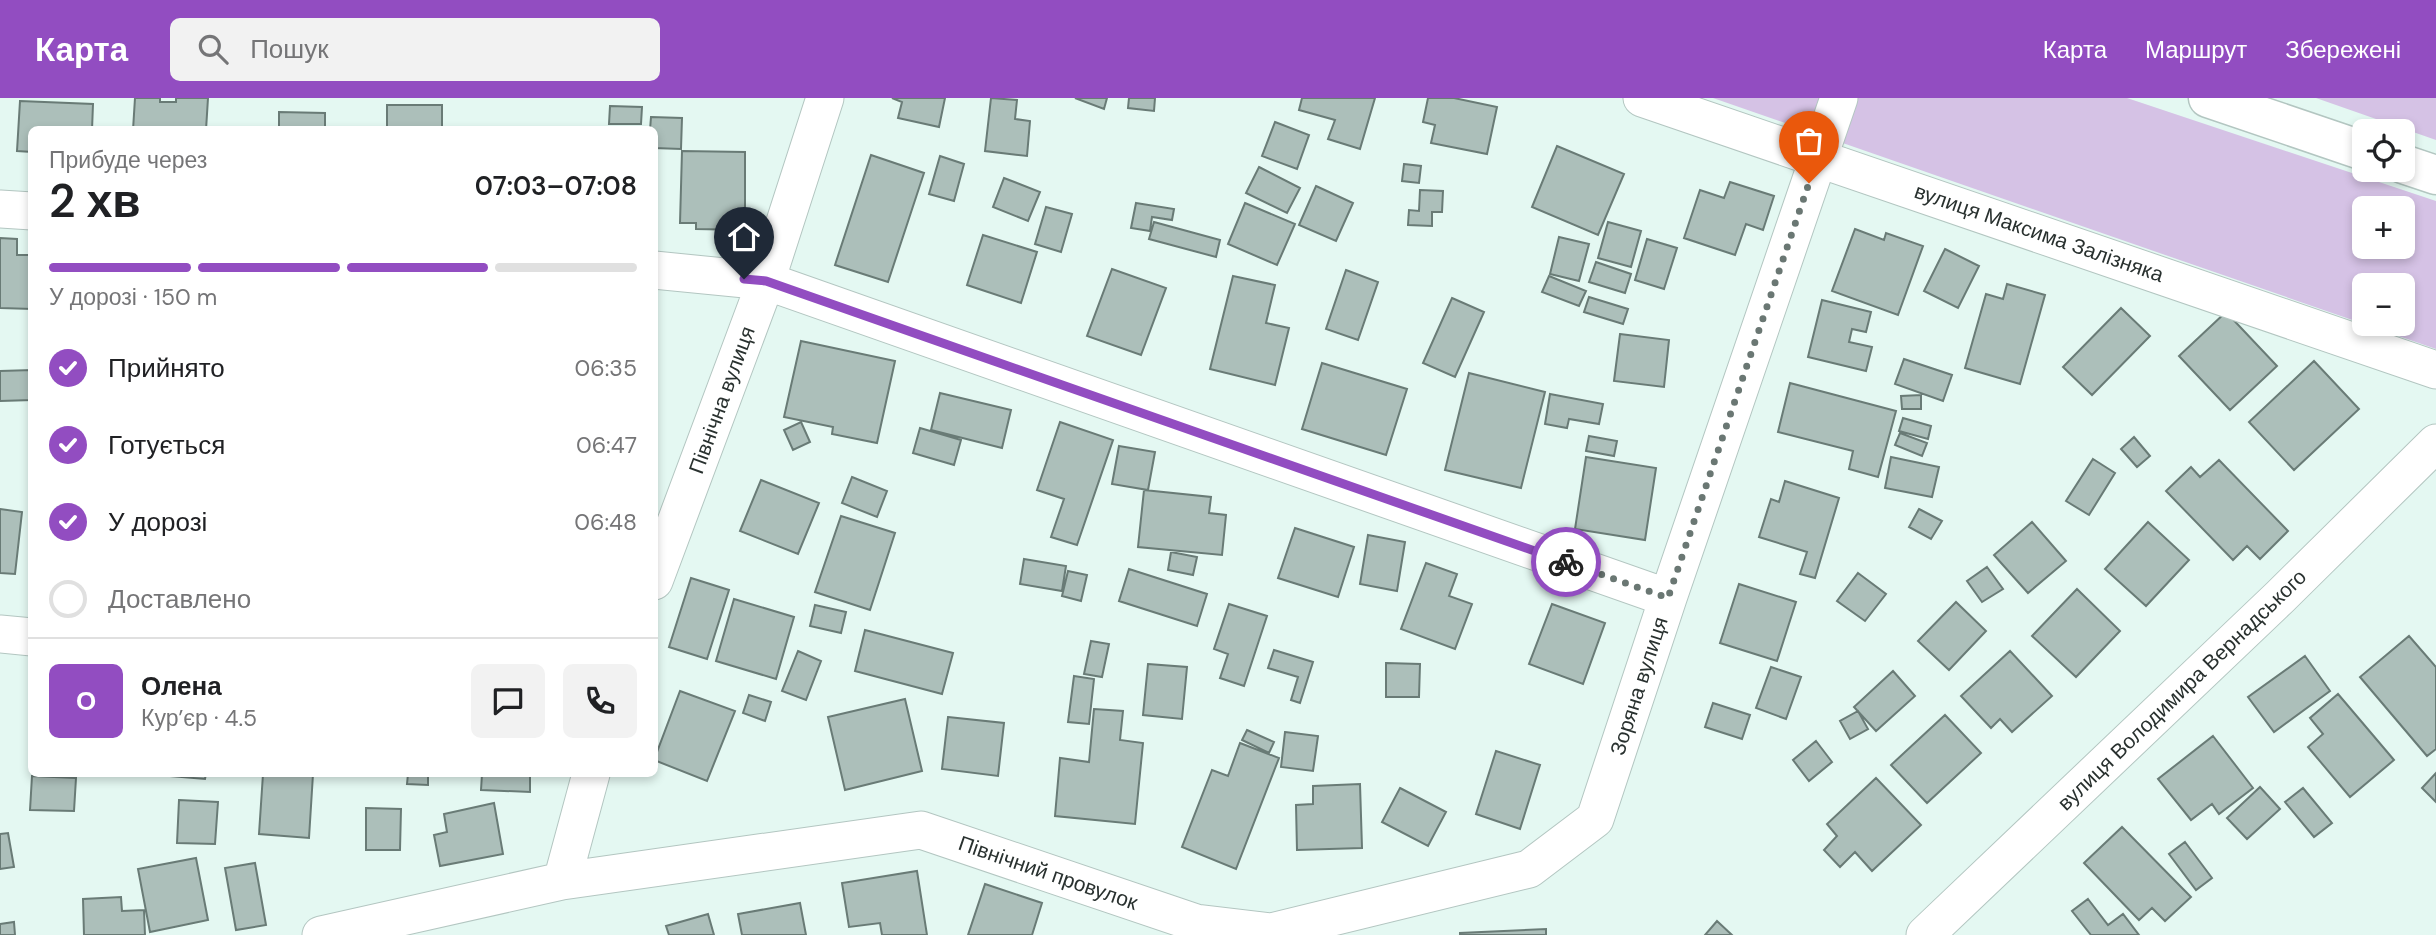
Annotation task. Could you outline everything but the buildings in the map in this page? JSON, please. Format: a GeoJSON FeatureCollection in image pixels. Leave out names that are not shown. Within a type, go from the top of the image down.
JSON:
{"type":"FeatureCollection","features":[{"type":"Feature","properties":{"kind":"main road"},"geometry":{"type":"LineString","coordinates":[[2208,98],[2352,147]]}},
{"type":"Feature","properties":{"kind":"main road"},"geometry":{"type":"LineString","coordinates":[[2415,168],[2436,175]]}},
{"type":"Feature","properties":{"kind":"street","name":"Північна вулиця"},"geometry":{"type":"LineString","coordinates":[[658,570],[766,281],[825,98]]}},
{"type":"Feature","properties":{"kind":"street","name":"вулиця Максима Залізняка"},"geometry":{"type":"LineString","coordinates":[[1642,98],[2436,370]]}},
{"type":"Feature","properties":{"kind":"street","name":"Зоряна вулиця"},"geometry":{"type":"LineString","coordinates":[[1529,869],[1595,819],[1839,98]]}},
{"type":"Feature","properties":{"kind":"street"},"geometry":{"type":"LineString","coordinates":[[0,209],[28,211]]}},
{"type":"Feature","properties":{"kind":"street"},"geometry":{"type":"LineString","coordinates":[[658,270],[766,281],[1668,598]]}},
{"type":"Feature","properties":{"kind":"street","name":"вулиця Володимира Вернадського"},"geometry":{"type":"LineString","coordinates":[[1925,935],[2280,597],[2436,443]]}},
{"type":"Feature","properties":{"kind":"street"},"geometry":{"type":"LineString","coordinates":[[0,634],[28,637]]}},
{"type":"Feature","properties":{"kind":"street"},"geometry":{"type":"LineString","coordinates":[[321,935],[562,881],[590,777]]}},
{"type":"Feature","properties":{"kind":"street","name":"Північний провулок"},"geometry":{"type":"LineString","coordinates":[[562,881],[921,830],[1196,923],[1271,932],[1529,869]]}},
{"type":"Feature","properties":{"kind":"shaded area"},"geometry":{"type":"Polygon","coordinates":[[[1713,98],[2127,98],[2352,173],[2352,182],[2379,182],[2436,201],[2436,349],[2399,336],[2415,336],[2415,273],[2352,273],[2352,320],[1713,98]]]}},
{"type":"Feature","properties":{"kind":"shaded area"},"geometry":{"type":"Polygon","coordinates":[[[2316,98],[2436,98],[2436,140],[2415,133],[2415,119],[2376,119],[2316,98]]]}},
{"type":"Feature","properties":{"kind":"way so far"},"geometry":{"type":"LineString","coordinates":[[1566,562],[1668,598],[1809,183]]}},
{"type":"Feature","properties":{"kind":"route"},"geometry":{"type":"LineString","coordinates":[[744,279],[766,281],[1566,562]]}}]}
